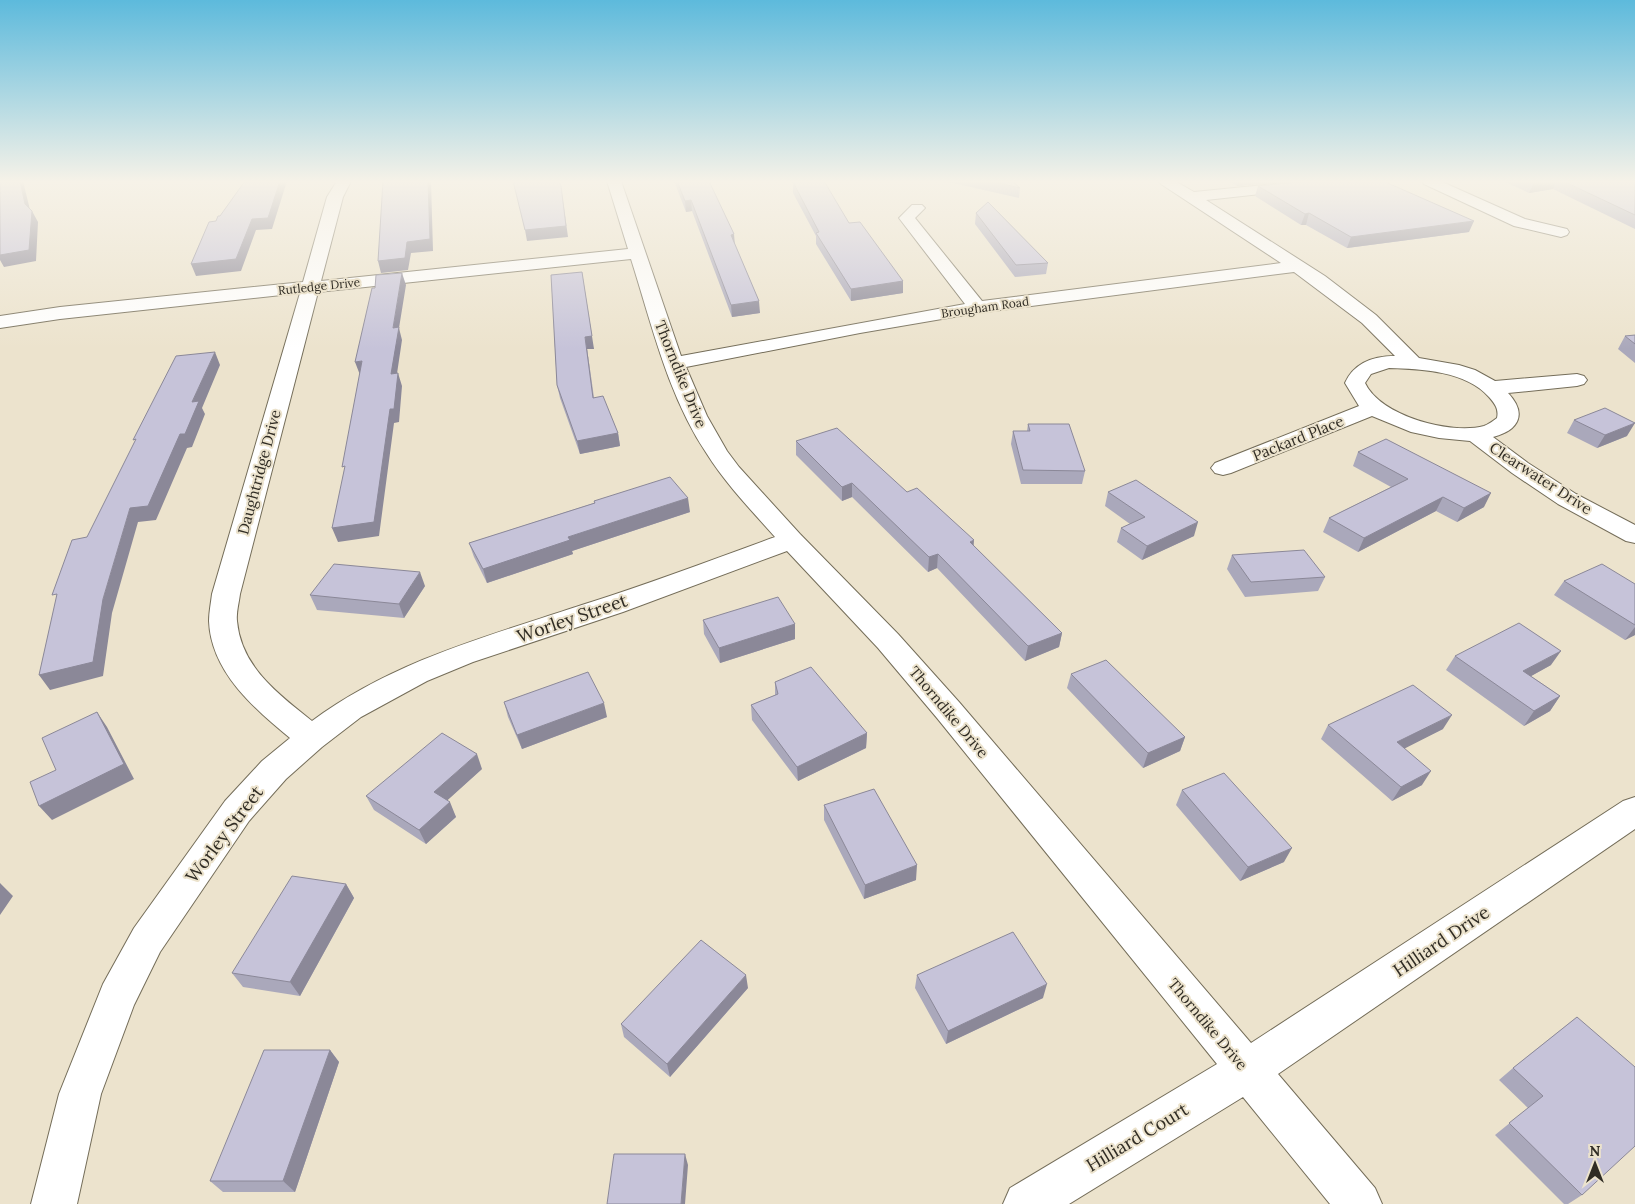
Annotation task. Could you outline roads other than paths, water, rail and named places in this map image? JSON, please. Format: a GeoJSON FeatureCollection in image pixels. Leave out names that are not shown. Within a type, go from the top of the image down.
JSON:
{"type":"FeatureCollection","features":[{"type":"Feature","properties":{"kind":"street","name":"Daughtridge Drive"},"geometry":{"type":"LineString","coordinates":[[311,738],[263,698],[242,674],[229,649],[223,622],[226,594],[324,237]]}},
{"type":"Feature","properties":{"kind":"street","name":"Thorndike Drive"},"geometry":{"type":"LineString","coordinates":[[633,237],[674,363],[696,416],[730,472],[791,540],[888,641],[942,703],[1359,1204]]}},
{"type":"Feature","properties":{"kind":"street"},"geometry":{"type":"LineString","coordinates":[[922,237],[977,308]]}},
{"type":"Feature","properties":{"kind":"street"},"geometry":{"type":"LineString","coordinates":[[1253,237],[1298,266],[1368,319],[1412,362]]}},
{"type":"Feature","properties":{"kind":"street","name":"Rutledge Drive"},"geometry":{"type":"LineString","coordinates":[[0,322],[60,313],[638,253]]}},
{"type":"Feature","properties":{"kind":"street","name":"Brougham Road"},"geometry":{"type":"LineString","coordinates":[[674,363],[860,327],[977,308],[1298,266]]}},
{"type":"Feature","properties":{"kind":"street","name":"Clearwater Drive"},"geometry":{"type":"LineString","coordinates":[[1389,362],[1412,362],[1455,371],[1491,388],[1507,405],[1509,413],[1507,420],[1500,427],[1474,434],[1439,432],[1403,422],[1373,408],[1360,395],[1355,383],[1359,373],[1370,366],[1389,362]]}},
{"type":"Feature","properties":{"kind":"street"},"geometry":{"type":"LineString","coordinates":[[1491,388],[1577,380]]}},
{"type":"Feature","properties":{"kind":"street","name":"Packard Place"},"geometry":{"type":"LineString","coordinates":[[1224,468],[1373,408]]}},
{"type":"Feature","properties":{"kind":"street","name":"Clearwater Drive"},"geometry":{"type":"LineString","coordinates":[[1474,434],[1520,468],[1567,499],[1635,535]]}},
{"type":"Feature","properties":{"kind":"street","name":"Worley Street"},"geometry":{"type":"LineString","coordinates":[[54,1204],[80,1094],[117,998],[148,940],[237,811],[274,770],[311,738],[372,696],[417,673],[463,655],[613,604],[791,540]]}},
{"type":"Feature","properties":{"kind":"street","name":"Hilliard Drive"},"geometry":{"type":"LineString","coordinates":[[1247,1070],[1635,811]]}},
{"type":"Feature","properties":{"kind":"street","name":"Hilliard Court"},"geometry":{"type":"LineString","coordinates":[[1026,1204],[1247,1070]]}}]}
